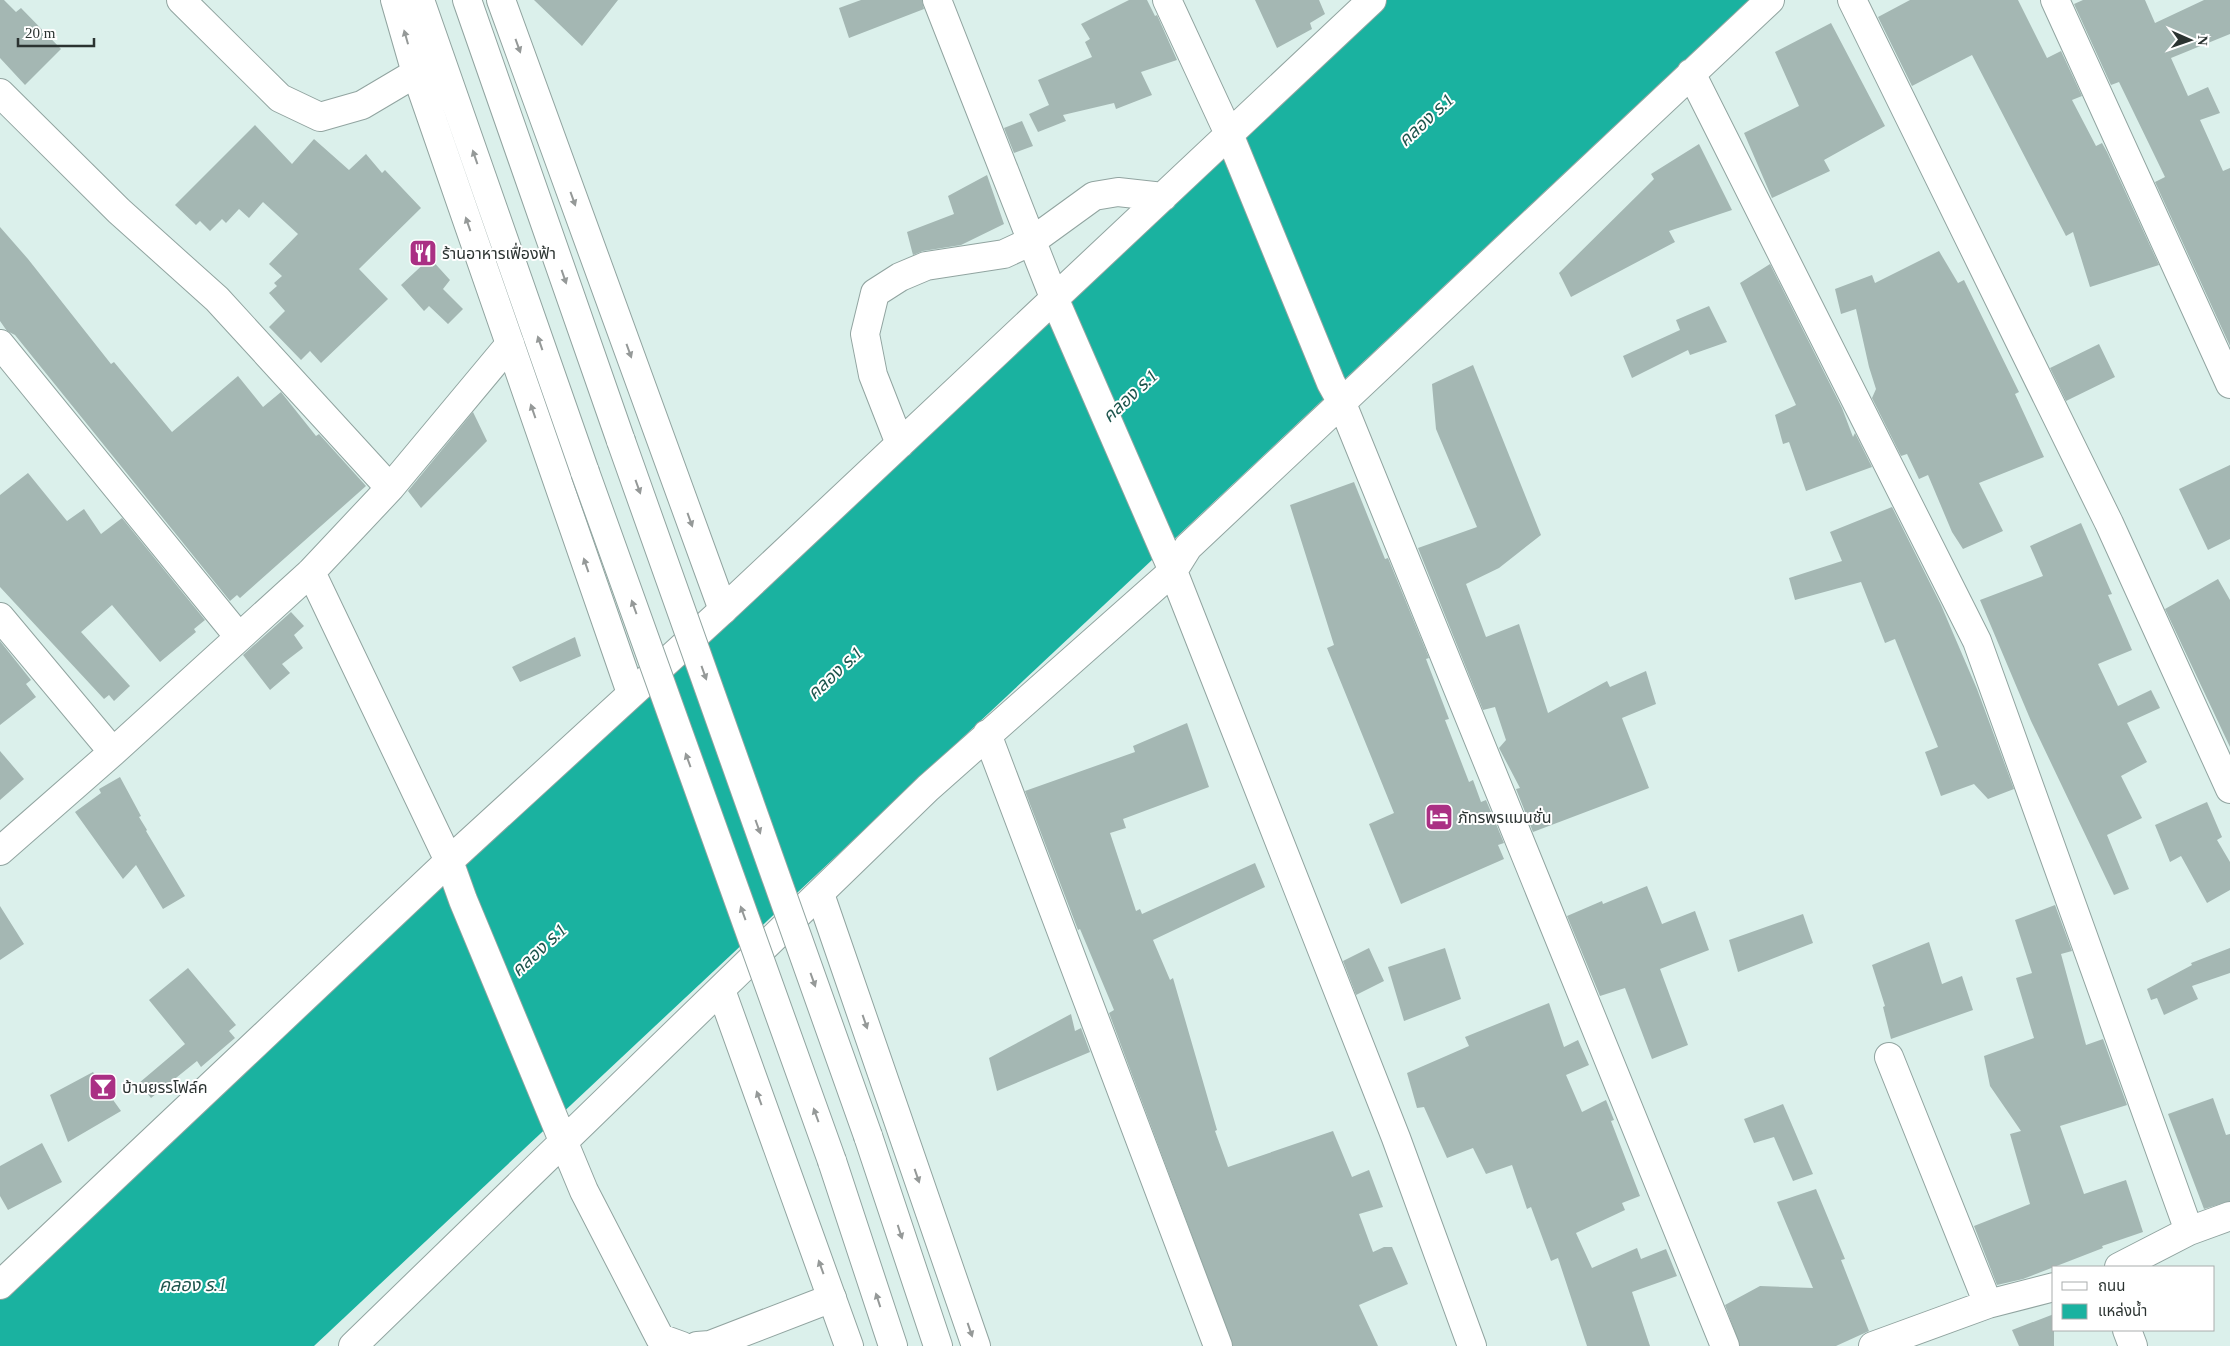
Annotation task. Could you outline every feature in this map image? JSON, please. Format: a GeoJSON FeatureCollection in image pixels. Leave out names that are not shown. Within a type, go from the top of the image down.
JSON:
{"type":"FeatureCollection","features":[{"type":"Feature","properties":{"kind":"street"},"geometry":{"type":"LineString","coordinates":[[181,0],[280,98],[320,117],[362,105],[416,73]]}},
{"type":"Feature","properties":{"kind":"street"},"geometry":{"type":"LineString","coordinates":[[395,0],[416,73],[631,694]]}},
{"type":"Feature","properties":{"kind":"street"},"geometry":{"type":"LineString","coordinates":[[420,0],[585,472],[832,1161],[893,1346]]}},
{"type":"Feature","properties":{"kind":"street"},"geometry":{"type":"LineString","coordinates":[[467,0],[621,442],[868,1136],[938,1346]]}},
{"type":"Feature","properties":{"kind":"street"},"geometry":{"type":"LineString","coordinates":[[501,0],[723,610]]}},
{"type":"Feature","properties":{"kind":"street"},"geometry":{"type":"LineString","coordinates":[[936,0],[1055,300],[1173,570],[1396,1138],[1472,1346]]}},
{"type":"Feature","properties":{"kind":"street"},"geometry":{"type":"LineString","coordinates":[[1167,0],[1229,134],[1238,160],[1336,392],[1725,1346]]}},
{"type":"Feature","properties":{"kind":"street"},"geometry":{"type":"LineString","coordinates":[[0,1286],[449,861],[723,610],[1372,0]]}},
{"type":"Feature","properties":{"kind":"street"},"geometry":{"type":"LineString","coordinates":[[353,1346],[987,734],[1173,570],[1188,547],[1336,392],[1770,0]]}},
{"type":"Feature","properties":{"kind":"street"},"geometry":{"type":"LineString","coordinates":[[1852,0],[2109,523],[2230,789]]}},
{"type":"Feature","properties":{"kind":"street"},"geometry":{"type":"LineString","coordinates":[[2055,0],[2230,384]]}},
{"type":"Feature","properties":{"kind":"street"},"geometry":{"type":"LineString","coordinates":[[1691,73],[1977,641],[2189,1231]]}},
{"type":"Feature","properties":{"kind":"street"},"geometry":{"type":"LineString","coordinates":[[0,93],[119,210],[217,299],[390,488]]}},
{"type":"Feature","properties":{"kind":"street"},"geometry":{"type":"LineString","coordinates":[[900,444],[873,375],[865,334],[875,293],[900,277],[926,266],[1004,254],[1032,241],[1094,196],[1118,192],[1163,197]]}},
{"type":"Feature","properties":{"kind":"street"},"geometry":{"type":"LineString","coordinates":[[0,344],[239,637]]}},
{"type":"Feature","properties":{"kind":"street"},"geometry":{"type":"LineString","coordinates":[[0,851],[113,752],[311,572],[390,488],[510,344]]}},
{"type":"Feature","properties":{"kind":"street"},"geometry":{"type":"LineString","coordinates":[[311,572],[449,861],[463,900],[584,1191],[660,1338],[682,1346]]}},
{"type":"Feature","properties":{"kind":"street"},"geometry":{"type":"LineString","coordinates":[[0,617],[113,752]]}},
{"type":"Feature","properties":{"kind":"street"},"geometry":{"type":"LineString","coordinates":[[987,734],[1218,1346]]}},
{"type":"Feature","properties":{"kind":"street"},"geometry":{"type":"LineString","coordinates":[[820,894],[976,1346]]}},
{"type":"Feature","properties":{"kind":"street"},"geometry":{"type":"LineString","coordinates":[[720,990],[849,1346]]}},
{"type":"Feature","properties":{"kind":"street"},"geometry":{"type":"LineString","coordinates":[[1889,1057],[1988,1304]]}},
{"type":"Feature","properties":{"kind":"street"},"geometry":{"type":"LineString","coordinates":[[2121,1266],[2189,1231],[2230,1216]]}},
{"type":"Feature","properties":{"kind":"street"},"geometry":{"type":"LineString","coordinates":[[1873,1346],[1923,1337],[1988,1304],[2052,1288]]}},
{"type":"Feature","properties":{"kind":"street"},"geometry":{"type":"LineString","coordinates":[[706,1346],[832,1298]]}},
{"type":"Feature","properties":{"kind":"street"},"geometry":{"type":"LineString","coordinates":[[2127,1331],[2133,1346]]}},
{"type":"Feature","properties":{"kind":"water","name":"คลอง ร.1"},"geometry":{"type":"Polygon","coordinates":[[[1380,0],[1749,0],[314,1346],[0,1346],[0,1290],[1380,0]]]}},
{"type":"Feature","properties":{"kind":"building"},"geometry":{"type":"Polygon","coordinates":[[[0,0],[4,0],[16,12],[21,8],[61,49],[25,85],[0,58],[0,0]]]}},
{"type":"Feature","properties":{"kind":"building"},"geometry":{"type":"Polygon","coordinates":[[[534,0],[618,0],[582,46],[534,0]]]}},
{"type":"Feature","properties":{"kind":"building"},"geometry":{"type":"Polygon","coordinates":[[[861,0],[922,0],[924,9],[849,38],[839,8],[861,0]]]}},
{"type":"Feature","properties":{"kind":"building"},"geometry":{"type":"Polygon","coordinates":[[[1129,0],[1147,0],[1155,16],[1157,15],[1177,60],[1141,72],[1152,95],[1116,109],[1114,103],[1063,115],[1066,121],[1038,132],[1029,114],[1049,105],[1038,80],[1092,57],[1085,42],[1090,39],[1081,24],[1129,0]]]}},
{"type":"Feature","properties":{"kind":"building"},"geometry":{"type":"Polygon","coordinates":[[[1255,0],[1319,0],[1325,14],[1310,23],[1312,29],[1277,48],[1255,0]]]}},
{"type":"Feature","properties":{"kind":"building"},"geometry":{"type":"Polygon","coordinates":[[[1910,0],[2018,0],[2047,58],[2061,51],[2082,96],[2072,100],[2096,146],[2102,143],[2107,152],[2159,265],[2090,287],[2073,232],[2066,236],[1972,55],[1912,86],[1878,17],[1910,0]]]}},
{"type":"Feature","properties":{"kind":"building"},"geometry":{"type":"Polygon","coordinates":[[[2083,0],[2145,0],[2155,23],[2204,0],[2230,0],[2230,34],[2171,58],[2188,96],[2208,87],[2220,113],[2200,120],[2223,171],[2230,168],[2230,346],[2155,182],[2165,177],[2119,82],[2111,85],[2074,4],[2083,0]]]}},
{"type":"Feature","properties":{"kind":"building"},"geometry":{"type":"Polygon","coordinates":[[[1831,23],[1885,126],[1824,160],[1830,171],[1772,198],[1744,133],[1799,106],[1775,52],[1831,23]]]}},
{"type":"Feature","properties":{"kind":"building"},"geometry":{"type":"Polygon","coordinates":[[[1022,121],[1033,146],[1014,153],[1004,128],[1022,121]]]}},
{"type":"Feature","properties":{"kind":"building"},"geometry":{"type":"Polygon","coordinates":[[[255,125],[292,164],[314,139],[349,170],[366,154],[382,173],[385,170],[421,208],[359,269],[388,299],[321,363],[310,351],[301,360],[269,327],[285,311],[269,293],[277,286],[274,283],[282,276],[269,264],[298,234],[263,202],[249,218],[239,209],[226,223],[222,219],[210,231],[200,221],[196,225],[175,205],[255,125]]]}},
{"type":"Feature","properties":{"kind":"building"},"geometry":{"type":"Polygon","coordinates":[[[1699,144],[1732,210],[1669,231],[1675,242],[1571,297],[1559,273],[1654,179],[1651,174],[1699,144]]]}},
{"type":"Feature","properties":{"kind":"building"},"geometry":{"type":"Polygon","coordinates":[[[987,175],[1004,224],[961,245],[923,251],[913,255],[907,232],[954,214],[948,196],[987,175]]]}},
{"type":"Feature","properties":{"kind":"building"},"geometry":{"type":"Polygon","coordinates":[[[0,227],[28,259],[111,364],[114,362],[172,432],[238,376],[263,407],[281,392],[316,436],[319,434],[366,486],[240,598],[237,595],[230,601],[15,335],[7,331],[0,321],[0,227]]]}},
{"type":"Feature","properties":{"kind":"building"},"geometry":{"type":"Polygon","coordinates":[[[1939,251],[1958,283],[1964,280],[2019,392],[2015,394],[2044,457],[1979,483],[2003,531],[1963,549],[1952,532],[1928,475],[1919,479],[1907,454],[1901,456],[1872,398],[1876,389],[1856,309],[1841,314],[1835,289],[1872,275],[1875,283],[1939,251]]]}},
{"type":"Feature","properties":{"kind":"building"},"geometry":{"type":"Polygon","coordinates":[[[430,258],[450,280],[443,289],[463,309],[448,324],[429,306],[424,311],[401,285],[430,258]]]}},
{"type":"Feature","properties":{"kind":"building"},"geometry":{"type":"Polygon","coordinates":[[[1770,264],[1842,408],[1853,437],[1855,433],[1872,467],[1806,491],[1789,442],[1783,444],[1775,415],[1796,405],[1740,283],[1770,264]]]}},
{"type":"Feature","properties":{"kind":"building"},"geometry":{"type":"Polygon","coordinates":[[[1709,306],[1727,342],[1690,355],[1688,350],[1632,378],[1623,356],[1680,330],[1676,320],[1709,306]]]}},
{"type":"Feature","properties":{"kind":"building"},"geometry":{"type":"Polygon","coordinates":[[[2099,344],[2115,377],[2066,401],[2050,368],[2099,344]]]}},
{"type":"Feature","properties":{"kind":"building"},"geometry":{"type":"Polygon","coordinates":[[[1473,365],[1541,535],[1499,568],[1466,584],[1486,637],[1519,624],[1548,713],[1607,681],[1610,687],[1646,671],[1656,704],[1622,718],[1649,788],[1533,832],[1516,789],[1520,788],[1499,748],[1506,740],[1495,707],[1483,710],[1418,548],[1477,527],[1436,429],[1432,384],[1473,365]]]}},
{"type":"Feature","properties":{"kind":"building"},"geometry":{"type":"Polygon","coordinates":[[[473,412],[487,441],[421,508],[408,491],[473,412]]]}},
{"type":"Feature","properties":{"kind":"building"},"geometry":{"type":"Polygon","coordinates":[[[2230,465],[2230,539],[2208,550],[2179,489],[2230,465]]]}},
{"type":"Feature","properties":{"kind":"building"},"geometry":{"type":"Polygon","coordinates":[[[28,473],[67,521],[84,509],[101,534],[122,518],[205,620],[194,629],[196,632],[160,662],[112,605],[81,632],[130,686],[114,701],[109,695],[104,699],[0,587],[0,495],[28,473]]]}},
{"type":"Feature","properties":{"kind":"building"},"geometry":{"type":"Polygon","coordinates":[[[1354,482],[1385,559],[1388,558],[1429,658],[1426,659],[1449,719],[1445,720],[1469,782],[1473,780],[1481,802],[1486,800],[1504,843],[1498,845],[1504,859],[1401,904],[1369,824],[1394,813],[1327,648],[1334,645],[1290,505],[1354,482]]]}},
{"type":"Feature","properties":{"kind":"building"},"geometry":{"type":"Polygon","coordinates":[[[1892,507],[1941,605],[1977,689],[2014,789],[1988,799],[1974,784],[1941,796],[1925,752],[1938,747],[1895,639],[1885,643],[1861,582],[1795,600],[1789,578],[1842,561],[1830,532],[1892,507]]]}},
{"type":"Feature","properties":{"kind":"building"},"geometry":{"type":"Polygon","coordinates":[[[2081,523],[2112,594],[2108,595],[2132,650],[2098,664],[2118,706],[2151,690],[2160,708],[2127,723],[2147,762],[2121,776],[2142,818],[2107,835],[2129,889],[2114,895],[2031,721],[1980,600],[2043,576],[2030,546],[2081,523]]]}},
{"type":"Feature","properties":{"kind":"building"},"geometry":{"type":"Polygon","coordinates":[[[2218,579],[2230,600],[2230,747],[2165,609],[2218,579]]]}},
{"type":"Feature","properties":{"kind":"building"},"geometry":{"type":"Polygon","coordinates":[[[291,612],[304,626],[294,635],[303,648],[282,664],[290,673],[270,690],[243,655],[291,612]]]}},
{"type":"Feature","properties":{"kind":"building"},"geometry":{"type":"Polygon","coordinates":[[[575,637],[581,656],[520,682],[512,667],[575,637]]]}},
{"type":"Feature","properties":{"kind":"building"},"geometry":{"type":"Polygon","coordinates":[[[0,641],[31,680],[26,684],[36,697],[0,725],[0,641]]]}},
{"type":"Feature","properties":{"kind":"building"},"geometry":{"type":"Polygon","coordinates":[[[1187,723],[1209,787],[1123,819],[1126,828],[1110,833],[1136,911],[1140,909],[1142,914],[1255,863],[1265,887],[1153,940],[1170,980],[1173,978],[1217,1130],[1215,1131],[1228,1167],[1333,1131],[1352,1177],[1369,1170],[1383,1207],[1359,1214],[1373,1252],[1384,1247],[1392,1247],[1408,1284],[1359,1305],[1378,1346],[1233,1346],[1109,1013],[1114,1010],[1080,929],[1078,930],[1025,791],[1135,752],[1133,746],[1187,723]]]}},
{"type":"Feature","properties":{"kind":"building"},"geometry":{"type":"Polygon","coordinates":[[[0,751],[24,779],[0,800],[0,751]]]}},
{"type":"Feature","properties":{"kind":"building"},"geometry":{"type":"Polygon","coordinates":[[[120,777],[141,816],[139,817],[146,831],[185,896],[163,909],[136,865],[123,879],[75,812],[101,793],[99,789],[120,777]]]}},
{"type":"Feature","properties":{"kind":"building"},"geometry":{"type":"Polygon","coordinates":[[[2207,802],[2222,837],[2217,840],[2230,862],[2230,890],[2207,903],[2181,856],[2170,862],[2155,825],[2207,802]]]}},
{"type":"Feature","properties":{"kind":"building"},"geometry":{"type":"Polygon","coordinates":[[[1647,886],[1662,924],[1695,911],[1709,950],[1660,969],[1688,1045],[1652,1059],[1625,988],[1600,996],[1567,916],[1602,901],[1603,904],[1647,886]]]}},
{"type":"Feature","properties":{"kind":"building"},"geometry":{"type":"Polygon","coordinates":[[[2055,905],[2072,951],[2061,954],[2086,1045],[2103,1039],[2127,1105],[2060,1126],[2084,1194],[2126,1180],[2143,1232],[2102,1246],[2103,1248],[2057,1266],[2052,1266],[2052,1268],[2023,1279],[1997,1285],[1974,1226],[2030,1204],[2010,1134],[2021,1131],[1990,1086],[1984,1056],[2034,1038],[2016,978],[2032,973],[2015,920],[2055,905]]]}},
{"type":"Feature","properties":{"kind":"building"},"geometry":{"type":"Polygon","coordinates":[[[0,906],[24,944],[0,960],[0,906]]]}},
{"type":"Feature","properties":{"kind":"building"},"geometry":{"type":"Polygon","coordinates":[[[1803,914],[1813,943],[1738,972],[1729,940],[1803,914]]]}},
{"type":"Feature","properties":{"kind":"building"},"geometry":{"type":"Polygon","coordinates":[[[1929,942],[1942,984],[1962,976],[1973,1010],[1891,1039],[1883,1007],[1885,1006],[1872,965],[1929,942]]]}},
{"type":"Feature","properties":{"kind":"building"},"geometry":{"type":"Polygon","coordinates":[[[1369,948],[1384,981],[1356,995],[1343,961],[1369,948]]]}},
{"type":"Feature","properties":{"kind":"building"},"geometry":{"type":"Polygon","coordinates":[[[1445,948],[1461,999],[1404,1021],[1388,967],[1445,948]]]}},
{"type":"Feature","properties":{"kind":"building"},"geometry":{"type":"Polygon","coordinates":[[[2230,948],[2230,973],[2192,986],[2198,999],[2164,1015],[2157,998],[2151,1000],[2147,989],[2192,965],[2191,963],[2230,948]]]}},
{"type":"Feature","properties":{"kind":"building"},"geometry":{"type":"Polygon","coordinates":[[[188,968],[236,1025],[229,1031],[235,1038],[201,1067],[197,1061],[151,1098],[139,1083],[185,1044],[149,1000],[188,968]]]}},
{"type":"Feature","properties":{"kind":"building"},"geometry":{"type":"Polygon","coordinates":[[[1549,1003],[1564,1047],[1578,1040],[1589,1065],[1566,1075],[1582,1112],[1606,1100],[1614,1120],[1611,1121],[1640,1196],[1622,1203],[1625,1210],[1576,1233],[1592,1268],[1637,1248],[1641,1259],[1666,1249],[1677,1276],[1632,1292],[1650,1346],[1587,1346],[1558,1258],[1551,1261],[1531,1207],[1527,1209],[1512,1165],[1486,1174],[1473,1148],[1447,1158],[1424,1107],[1417,1108],[1407,1073],[1469,1046],[1465,1037],[1549,1003]]]}},
{"type":"Feature","properties":{"kind":"building"},"geometry":{"type":"Polygon","coordinates":[[[1071,1014],[1075,1031],[1081,1028],[1090,1052],[997,1091],[989,1058],[1071,1014]]]}},
{"type":"Feature","properties":{"kind":"building"},"geometry":{"type":"Polygon","coordinates":[[[93,1072],[121,1111],[68,1142],[50,1095],[93,1072]]]}},
{"type":"Feature","properties":{"kind":"building"},"geometry":{"type":"Polygon","coordinates":[[[2213,1098],[2226,1135],[2230,1134],[2230,1201],[2204,1209],[2168,1114],[2213,1098]]]}},
{"type":"Feature","properties":{"kind":"building"},"geometry":{"type":"Polygon","coordinates":[[[1783,1104],[1813,1174],[1793,1181],[1774,1137],[1754,1143],[1744,1119],[1783,1104]]]}},
{"type":"Feature","properties":{"kind":"building"},"geometry":{"type":"Polygon","coordinates":[[[42,1143],[62,1182],[8,1210],[0,1196],[0,1166],[42,1143]]]}},
{"type":"Feature","properties":{"kind":"building"},"geometry":{"type":"Polygon","coordinates":[[[1816,1189],[1845,1259],[1841,1260],[1869,1331],[1836,1346],[1740,1346],[1725,1305],[1760,1286],[1813,1288],[1777,1202],[1816,1189]]]}},
{"type":"Feature","properties":{"kind":"building"},"geometry":{"type":"Polygon","coordinates":[[[2052,1315],[2054,1346],[2019,1346],[2012,1330],[2052,1315]]]}},
{"type":"Feature","properties":{"kind":"place","name":"ร้านอาหารเฟื่องฟ้า"},"geometry":{"type":"Point","coordinates":[423,253]}},
{"type":"Feature","properties":{"kind":"place","name":"ภัทรพรแมนชั่น"},"geometry":{"type":"Point","coordinates":[1439,817]}},
{"type":"Feature","properties":{"kind":"place","name":"บ้านยรรโฟล์ค"},"geometry":{"type":"Point","coordinates":[103,1087]}}]}
